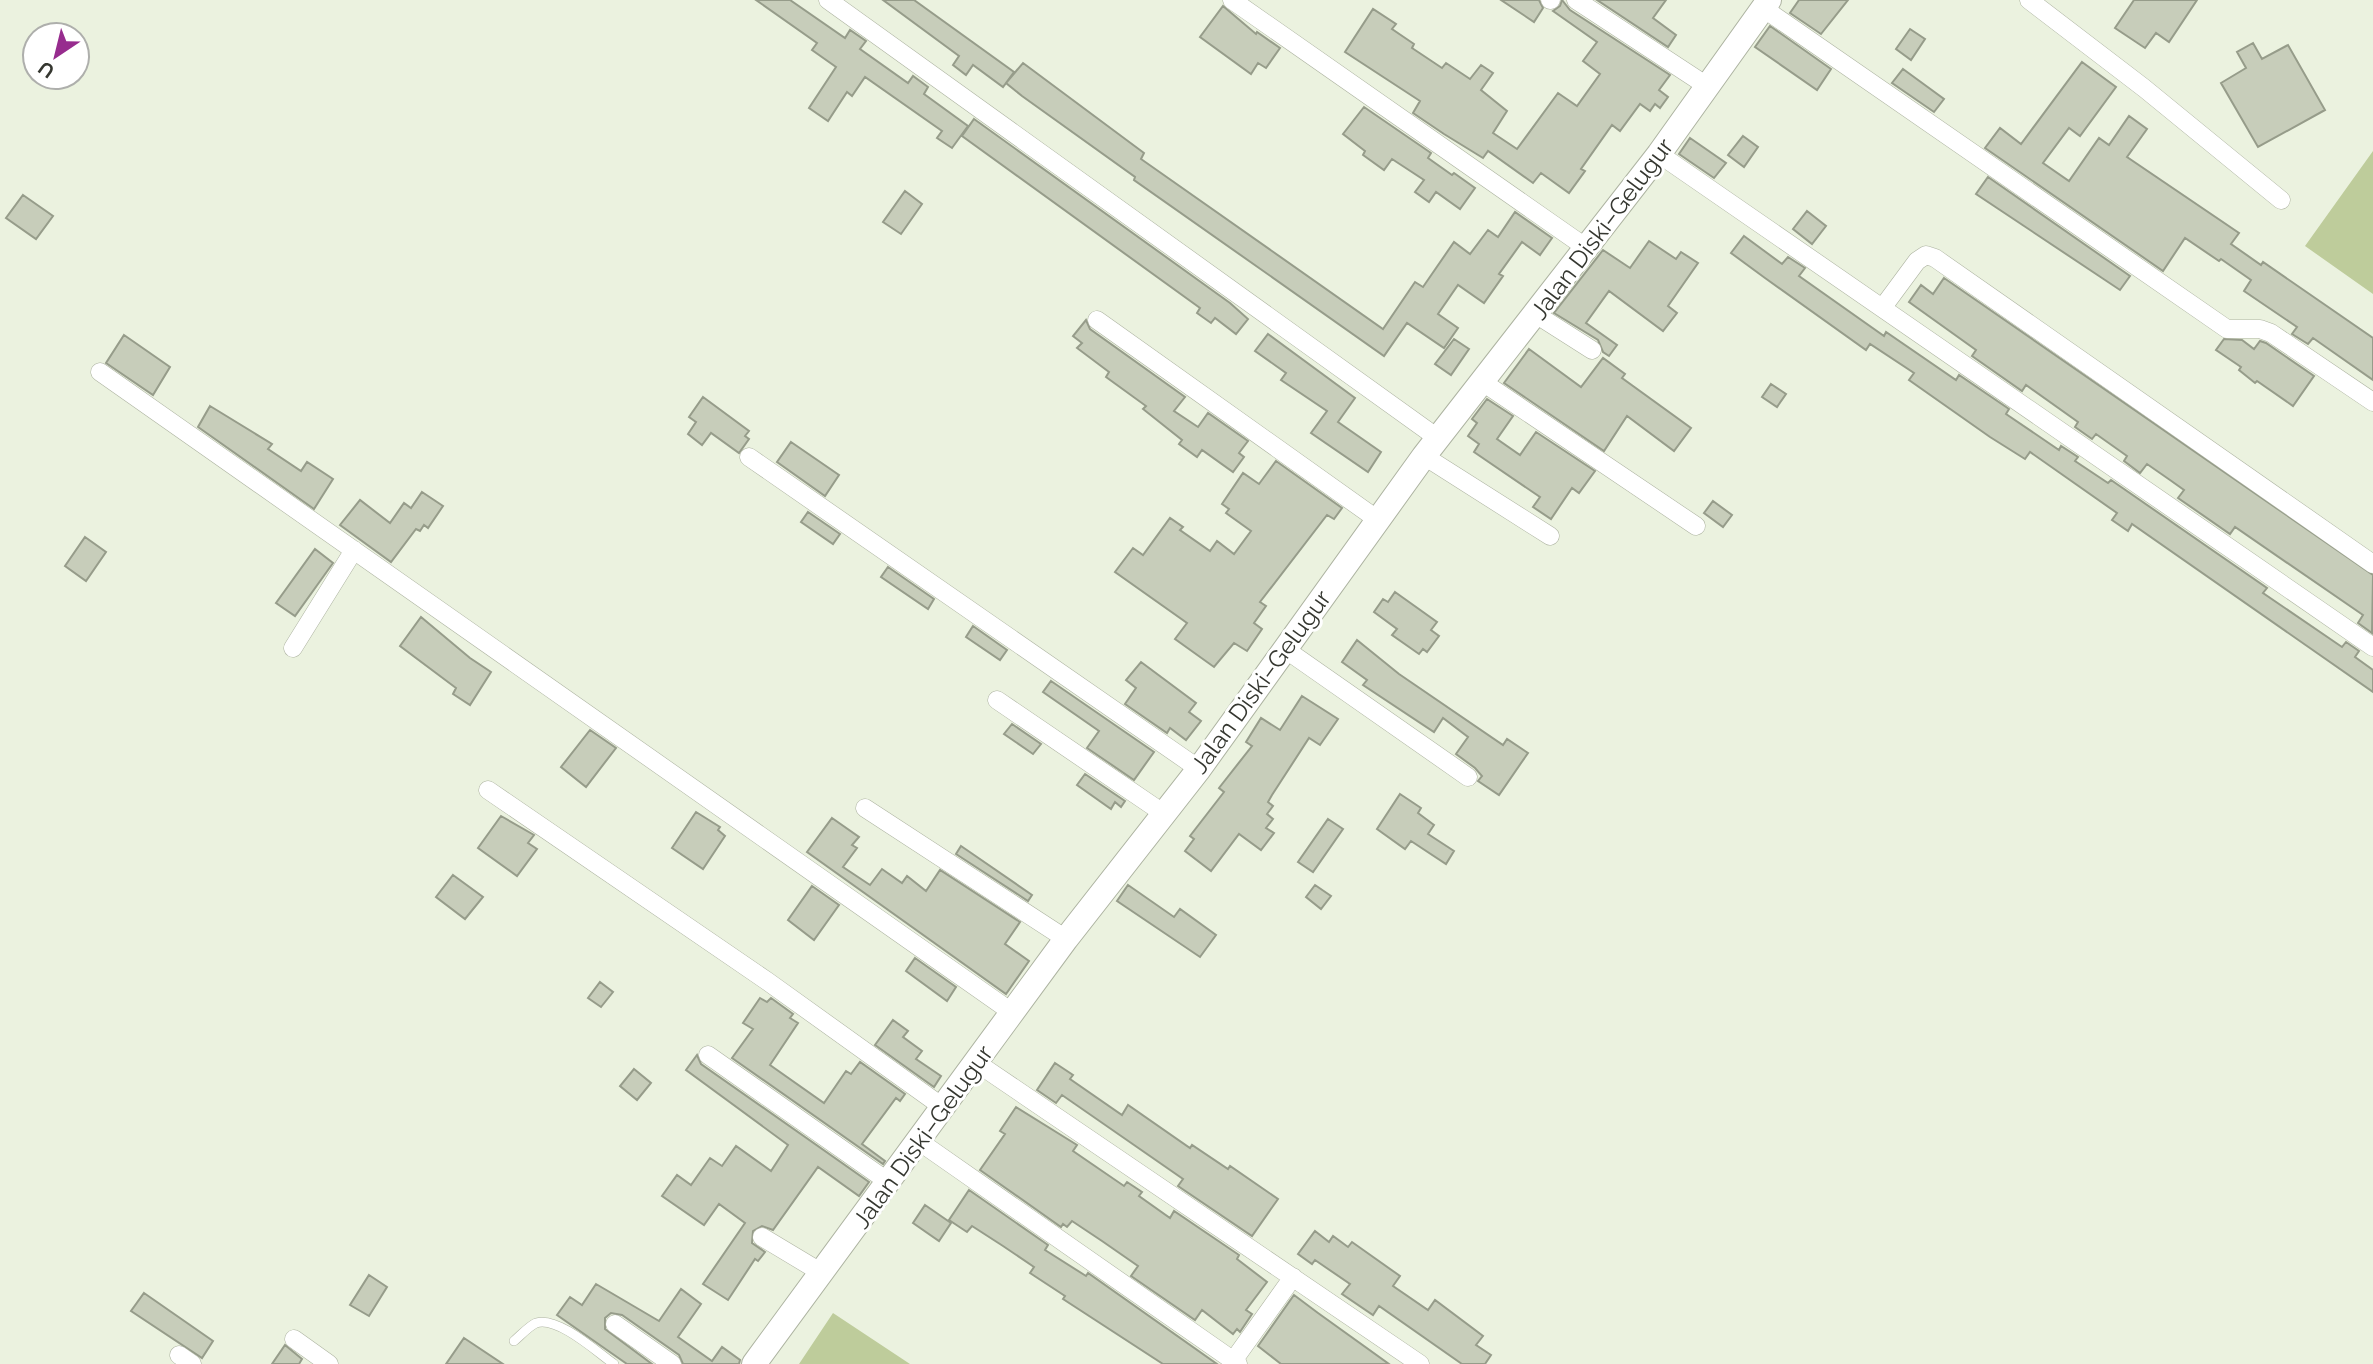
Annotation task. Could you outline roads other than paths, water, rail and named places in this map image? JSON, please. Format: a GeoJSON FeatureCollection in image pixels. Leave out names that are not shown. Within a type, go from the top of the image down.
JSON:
{"type":"FeatureCollection","features":[{"type":"Feature","properties":{"kind":"main road","name":"Jalan Diski–Gelugur"},"geometry":{"type":"LineString","coordinates":[[754,1364],[890,1183],[1066,939],[1199,769],[1378,520],[1659,154],[1766,4]]}},
{"type":"Feature","properties":{"kind":"street"},"geometry":{"type":"LineString","coordinates":[[828,0],[1550,536]]}},
{"type":"Feature","properties":{"kind":"street"},"geometry":{"type":"LineString","coordinates":[[1232,0],[1588,249]]}},
{"type":"Feature","properties":{"kind":"street"},"geometry":{"type":"LineString","coordinates":[[1576,0],[1707,86]]}},
{"type":"Feature","properties":{"kind":"street"},"geometry":{"type":"LineString","coordinates":[[2029,0],[2144,88],[2281,200]]}},
{"type":"Feature","properties":{"kind":"street"},"geometry":{"type":"LineString","coordinates":[[1766,4],[2227,329],[2260,329],[2271,333],[2373,402]]}},
{"type":"Feature","properties":{"kind":"street"},"geometry":{"type":"LineString","coordinates":[[1659,154],[2373,647]]}},
{"type":"Feature","properties":{"kind":"street"},"geometry":{"type":"LineString","coordinates":[[1883,307],[1917,261],[1926,256],[1935,258],[2373,564]]}},
{"type":"Feature","properties":{"kind":"street"},"geometry":{"type":"LineString","coordinates":[[1537,315],[1592,350]]}},
{"type":"Feature","properties":{"kind":"street"},"geometry":{"type":"LineString","coordinates":[[1097,320],[1378,520]]}},
{"type":"Feature","properties":{"kind":"street"},"geometry":{"type":"LineString","coordinates":[[100,372],[1013,1013]]}},
{"type":"Feature","properties":{"kind":"street"},"geometry":{"type":"LineString","coordinates":[[1484,383],[1696,526]]}},
{"type":"Feature","properties":{"kind":"street"},"geometry":{"type":"LineString","coordinates":[[749,457],[1199,769]]}},
{"type":"Feature","properties":{"kind":"street"},"geometry":{"type":"LineString","coordinates":[[293,648],[354,550]]}},
{"type":"Feature","properties":{"kind":"street"},"geometry":{"type":"LineString","coordinates":[[1285,649],[1468,777]]}},
{"type":"Feature","properties":{"kind":"street"},"geometry":{"type":"LineString","coordinates":[[997,700],[1163,813]]}},
{"type":"Feature","properties":{"kind":"street"},"geometry":{"type":"LineString","coordinates":[[488,790],[756,974],[944,1108]]}},
{"type":"Feature","properties":{"kind":"street"},"geometry":{"type":"LineString","coordinates":[[865,808],[1066,939]]}},
{"type":"Feature","properties":{"kind":"street"},"geometry":{"type":"LineString","coordinates":[[708,1055],[890,1183]]}},
{"type":"Feature","properties":{"kind":"street"},"geometry":{"type":"LineString","coordinates":[[977,1063],[1420,1364]]}},
{"type":"Feature","properties":{"kind":"street"},"geometry":{"type":"LineString","coordinates":[[919,1142],[1236,1362],[1293,1277]]}},
{"type":"Feature","properties":{"kind":"street"},"geometry":{"type":"LineString","coordinates":[[762,1237],[822,1273]]}},
{"type":"Feature","properties":{"kind":"street"},"geometry":{"type":"LineString","coordinates":[[615,1324],[672,1364]]}},
{"type":"Feature","properties":{"kind":"street"},"geometry":{"type":"LineString","coordinates":[[294,1339],[329,1364]]}},
{"type":"Feature","properties":{"kind":"lane"},"geometry":{"type":"LineString","coordinates":[[514,1341],[536,1323],[547,1322],[562,1327],[614,1364]]}}]}
